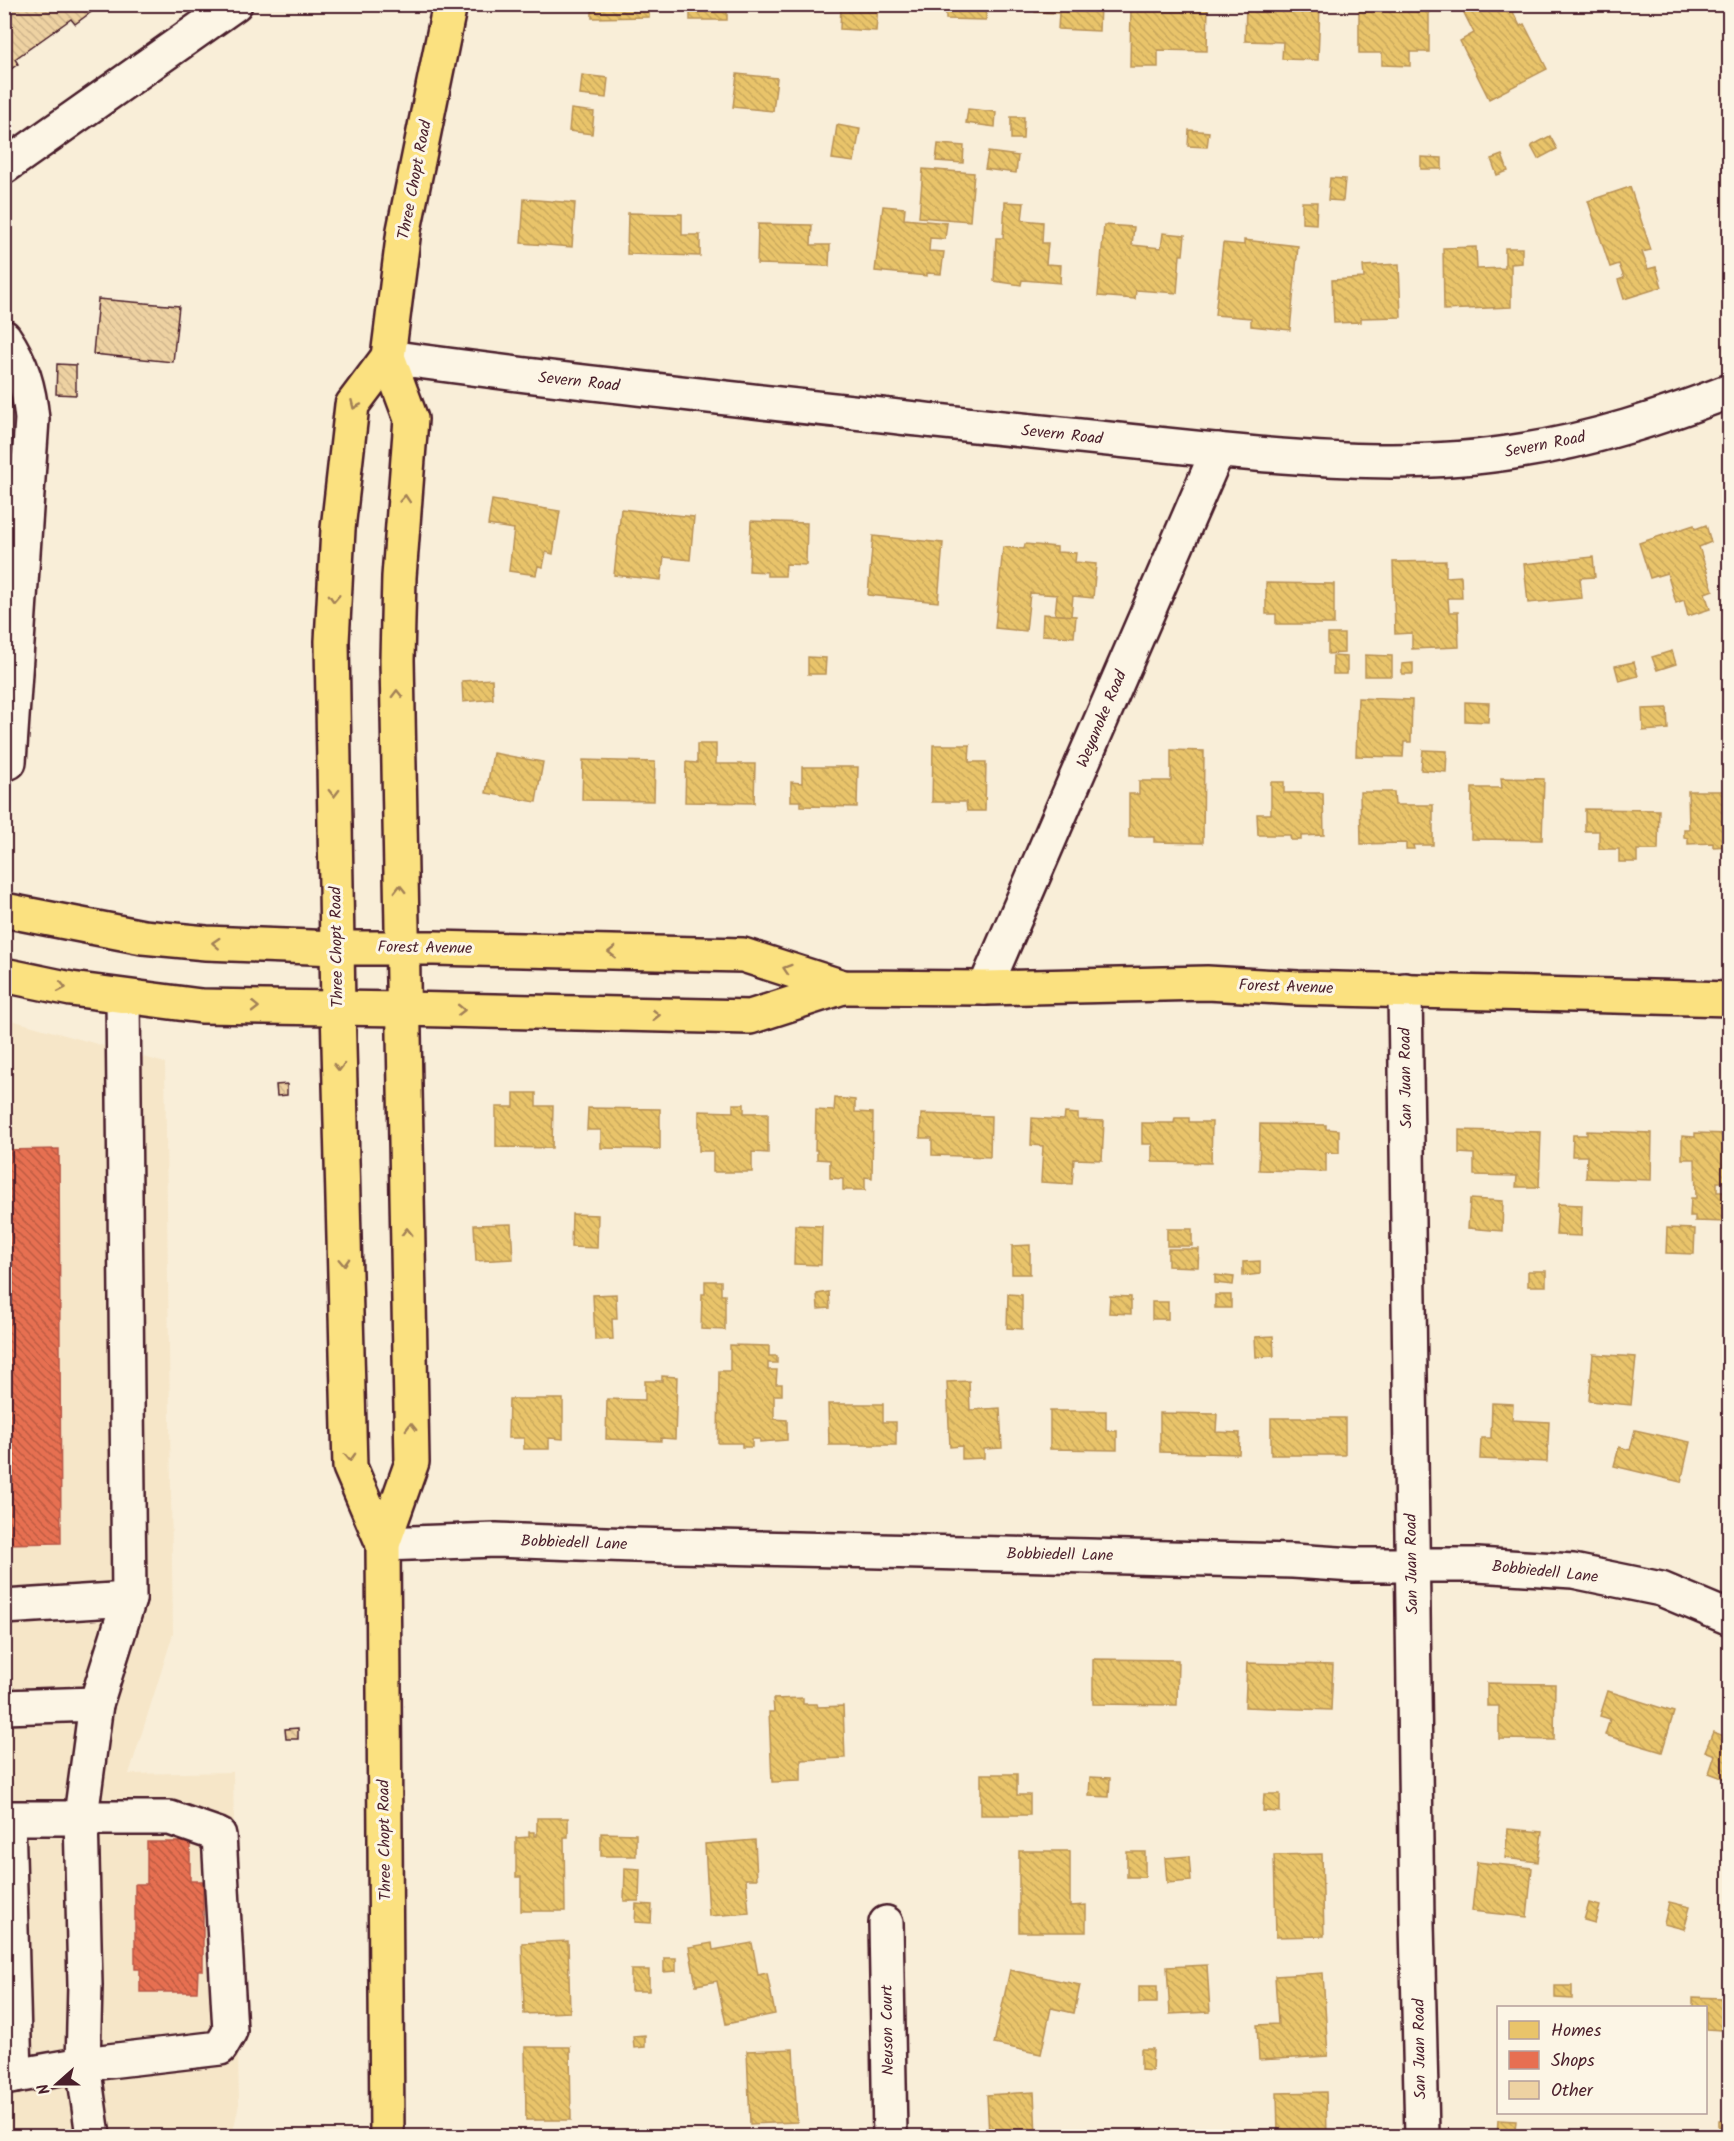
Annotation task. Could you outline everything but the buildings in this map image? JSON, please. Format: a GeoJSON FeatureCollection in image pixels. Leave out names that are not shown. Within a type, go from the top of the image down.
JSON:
{"type":"FeatureCollection","features":[{"type":"Feature","properties":{"kind":"main road","name":"Three Chopt Road"},"geometry":{"type":"LineString","coordinates":[[387,2136],[383,1544],[412,1462],[397,660],[399,578],[411,419],[388,357],[404,230],[450,4]]}},
{"type":"Feature","properties":{"kind":"main road","name":"Three Chopt Road"},"geometry":{"type":"LineString","coordinates":[[383,1544],[350,1467],[338,1008],[332,641],[338,529],[352,405],[388,357]]}},
{"type":"Feature","properties":{"kind":"main road","name":"Forest Avenue"},"geometry":{"type":"LineString","coordinates":[[4,910],[143,937],[206,943],[337,948],[743,955],[843,987],[985,988],[1207,983],[1730,999]]}},
{"type":"Feature","properties":{"kind":"main road","name":"Forest Avenue"},"geometry":{"type":"LineString","coordinates":[[4,975],[123,997],[201,1006],[750,1017],[843,987]]}},
{"type":"Feature","properties":{"kind":"street"},"geometry":{"type":"LineString","coordinates":[[4,167],[235,4]]}},
{"type":"Feature","properties":{"kind":"street"},"geometry":{"type":"LineString","coordinates":[[4,337],[22,369],[30,395],[32,419],[9,762]]}},
{"type":"Feature","properties":{"kind":"street","name":"Severn Road"},"geometry":{"type":"LineString","coordinates":[[388,357],[535,377],[1134,443],[1266,456],[1382,460],[1460,458],[1519,452],[1587,438],[1650,420],[1730,391]]}},
{"type":"Feature","properties":{"kind":"street","name":"Weyanoke Road"},"geometry":{"type":"LineString","coordinates":[[985,988],[1218,450]]}},
{"type":"Feature","properties":{"kind":"street","name":"San Juan Road"},"geometry":{"type":"LineString","coordinates":[[1405,990],[1422,2136]]}},
{"type":"Feature","properties":{"kind":"street"},"geometry":{"type":"LineString","coordinates":[[93,2136],[83,2064],[86,1984],[81,1816],[96,1704],[129,1599],[123,997]]}},
{"type":"Feature","properties":{"kind":"street","name":"Bobbiedell Lane"},"geometry":{"type":"LineString","coordinates":[[383,1544],[496,1540],[1477,1565],[1573,1571],[1661,1589],[1730,1618]]}},
{"type":"Feature","properties":{"kind":"street"},"geometry":{"type":"LineString","coordinates":[[4,1607],[129,1599]]}},
{"type":"Feature","properties":{"kind":"street"},"geometry":{"type":"LineString","coordinates":[[4,1707],[96,1704]]}},
{"type":"Feature","properties":{"kind":"street"},"geometry":{"type":"LineString","coordinates":[[81,1816],[170,1818],[219,1834],[230,2031],[220,2048],[83,2064],[10,2077],[6,1818],[81,1816]]}},
{"type":"Feature","properties":{"kind":"street","name":"Neuson Court"},"geometry":{"type":"LineString","coordinates":[[886,1923],[890,2136]]}},
{"type":"Feature","properties":{"kind":"shaded area"},"geometry":{"type":"Polygon","coordinates":[[[4,1018],[165,1063],[173,1634],[129,1774],[233,1772],[239,2104],[232,2136],[5,2136],[4,1018]]]}}]}
